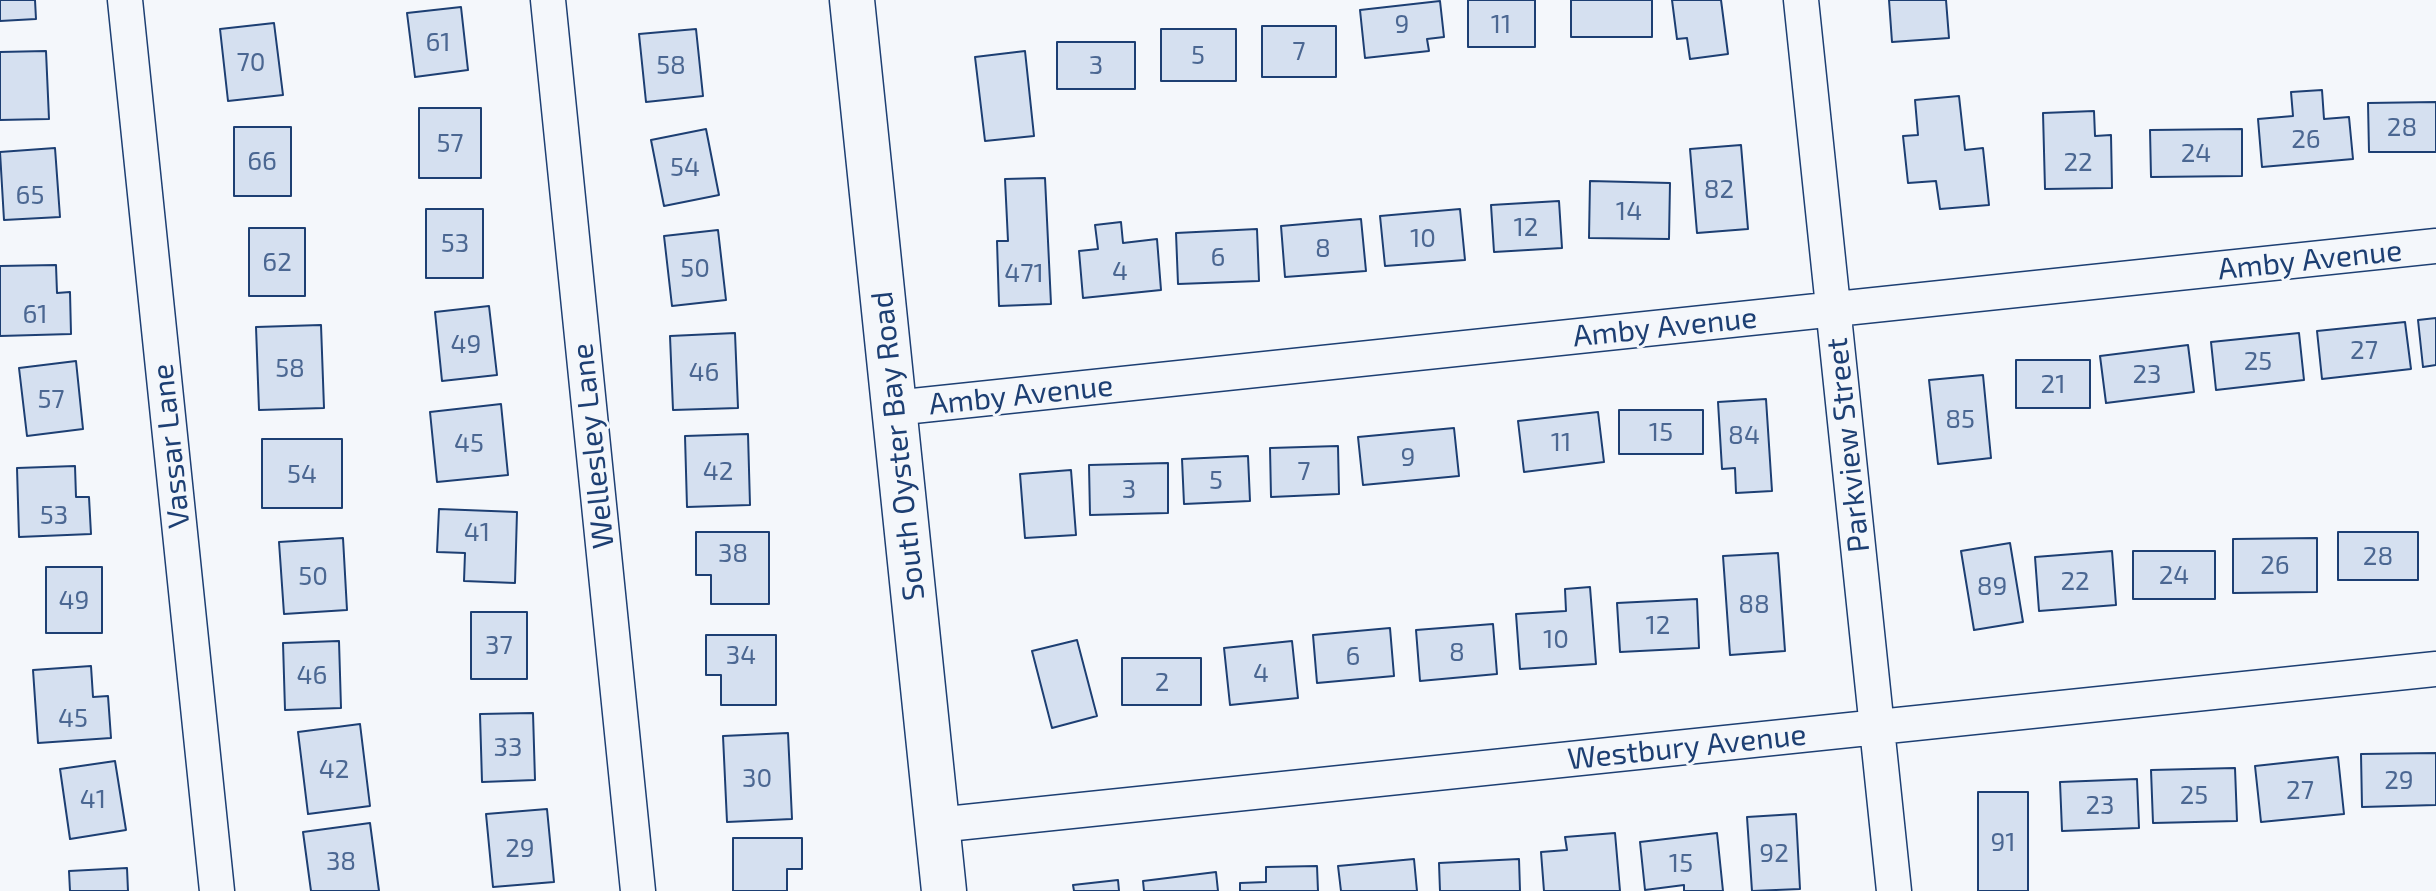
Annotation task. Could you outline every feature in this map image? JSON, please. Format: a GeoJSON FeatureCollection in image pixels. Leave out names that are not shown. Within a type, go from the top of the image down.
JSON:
{"type":"FeatureCollection","features":[{"type":"Feature","properties":{"kind":"main road","name":"South Oyster Bay Road"},"geometry":{"type":"LineString","coordinates":[[852,0],[944,891]]}},
{"type":"Feature","properties":{"kind":"street","name":"Vassar Lane"},"geometry":{"type":"LineString","coordinates":[[125,0],[217,891]]}},
{"type":"Feature","properties":{"kind":"street","name":"Wellesley Lane"},"geometry":{"type":"LineString","coordinates":[[548,0],[638,891]]}},
{"type":"Feature","properties":{"kind":"street","name":"Parkview Street"},"geometry":{"type":"LineString","coordinates":[[1801,0],[1894,891]]}},
{"type":"Feature","properties":{"kind":"street","name":"Amby Avenue"},"geometry":{"type":"LineString","coordinates":[[894,408],[2436,246]]}},
{"type":"Feature","properties":{"kind":"street","name":"Westbury Avenue"},"geometry":{"type":"LineString","coordinates":[[937,825],[2436,669]]}},
{"type":"Feature","properties":{"kind":"building"},"geometry":{"type":"Polygon","coordinates":[[[0,0],[35,0],[36,19],[0,21],[0,0]]]}},
{"type":"Feature","properties":{"kind":"building"},"geometry":{"type":"Polygon","coordinates":[[[1468,0],[1535,0],[1535,47],[1468,47],[1468,0]]]}},
{"type":"Feature","properties":{"kind":"building"},"geometry":{"type":"Polygon","coordinates":[[[1571,0],[1652,0],[1652,37],[1571,37],[1571,0]]]}},
{"type":"Feature","properties":{"kind":"building"},"geometry":{"type":"Polygon","coordinates":[[[1672,0],[1721,0],[1728,54],[1690,59],[1687,38],[1677,39],[1672,0]]]}},
{"type":"Feature","properties":{"kind":"building"},"geometry":{"type":"Polygon","coordinates":[[[1889,0],[1946,0],[1949,38],[1892,42],[1889,0]]]}},
{"type":"Feature","properties":{"kind":"building"},"geometry":{"type":"Polygon","coordinates":[[[1440,1],[1444,37],[1427,39],[1429,51],[1365,58],[1360,10],[1440,1]]]}},
{"type":"Feature","properties":{"kind":"building"},"geometry":{"type":"Polygon","coordinates":[[[461,7],[468,70],[415,77],[407,13],[461,7]]]}},
{"type":"Feature","properties":{"kind":"building"},"geometry":{"type":"Polygon","coordinates":[[[274,23],[283,95],[228,101],[220,29],[274,23]]]}},
{"type":"Feature","properties":{"kind":"building"},"geometry":{"type":"Polygon","coordinates":[[[1262,26],[1336,26],[1336,77],[1262,77],[1262,26]]]}},
{"type":"Feature","properties":{"kind":"building"},"geometry":{"type":"Polygon","coordinates":[[[696,29],[703,96],[646,102],[639,34],[696,29]]]}},
{"type":"Feature","properties":{"kind":"building"},"geometry":{"type":"Polygon","coordinates":[[[1161,29],[1236,29],[1236,81],[1161,81],[1161,29]]]}},
{"type":"Feature","properties":{"kind":"building"},"geometry":{"type":"Polygon","coordinates":[[[1057,42],[1135,42],[1135,89],[1057,89],[1057,42]]]}},
{"type":"Feature","properties":{"kind":"building"},"geometry":{"type":"Polygon","coordinates":[[[46,51],[49,119],[0,120],[0,52],[46,51]]]}},
{"type":"Feature","properties":{"kind":"building"},"geometry":{"type":"Polygon","coordinates":[[[1025,51],[1034,136],[985,141],[975,57],[1025,51]]]}},
{"type":"Feature","properties":{"kind":"building"},"geometry":{"type":"Polygon","coordinates":[[[2322,90],[2324,119],[2349,117],[2353,159],[2262,167],[2258,119],[2293,116],[2291,92],[2322,90]]]}},
{"type":"Feature","properties":{"kind":"building"},"geometry":{"type":"Polygon","coordinates":[[[1959,96],[1965,150],[1983,148],[1989,205],[1940,209],[1936,181],[1908,183],[1903,136],[1918,135],[1915,100],[1959,96]]]}},
{"type":"Feature","properties":{"kind":"building"},"geometry":{"type":"Polygon","coordinates":[[[2436,102],[2436,152],[2369,152],[2368,103],[2436,102]]]}},
{"type":"Feature","properties":{"kind":"building"},"geometry":{"type":"Polygon","coordinates":[[[419,108],[481,108],[481,178],[419,178],[419,108]]]}},
{"type":"Feature","properties":{"kind":"building"},"geometry":{"type":"Polygon","coordinates":[[[2094,111],[2095,136],[2111,135],[2112,188],[2045,189],[2043,113],[2094,111]]]}},
{"type":"Feature","properties":{"kind":"building"},"geometry":{"type":"Polygon","coordinates":[[[234,127],[291,127],[291,196],[234,196],[234,127]]]}},
{"type":"Feature","properties":{"kind":"building"},"geometry":{"type":"Polygon","coordinates":[[[706,129],[719,195],[664,206],[651,140],[706,129]]]}},
{"type":"Feature","properties":{"kind":"building"},"geometry":{"type":"Polygon","coordinates":[[[2242,129],[2242,176],[2151,177],[2150,130],[2242,129]]]}},
{"type":"Feature","properties":{"kind":"building"},"geometry":{"type":"Polygon","coordinates":[[[1741,145],[1748,229],[1697,233],[1690,149],[1741,145]]]}},
{"type":"Feature","properties":{"kind":"building"},"geometry":{"type":"Polygon","coordinates":[[[55,148],[60,217],[4,220],[0,152],[55,148]]]}},
{"type":"Feature","properties":{"kind":"building"},"geometry":{"type":"Polygon","coordinates":[[[1045,178],[1051,304],[999,306],[997,241],[1008,241],[1005,179],[1045,178]]]}},
{"type":"Feature","properties":{"kind":"building"},"geometry":{"type":"Polygon","coordinates":[[[1590,181],[1670,183],[1669,239],[1589,238],[1590,181]]]}},
{"type":"Feature","properties":{"kind":"building"},"geometry":{"type":"Polygon","coordinates":[[[1559,201],[1562,248],[1494,252],[1491,205],[1559,201]]]}},
{"type":"Feature","properties":{"kind":"building"},"geometry":{"type":"Polygon","coordinates":[[[426,209],[483,209],[483,278],[426,278],[426,209]]]}},
{"type":"Feature","properties":{"kind":"building"},"geometry":{"type":"Polygon","coordinates":[[[1460,209],[1465,260],[1385,266],[1380,216],[1460,209]]]}},
{"type":"Feature","properties":{"kind":"building"},"geometry":{"type":"Polygon","coordinates":[[[1361,219],[1366,271],[1285,277],[1281,226],[1361,219]]]}},
{"type":"Feature","properties":{"kind":"building"},"geometry":{"type":"Polygon","coordinates":[[[1121,222],[1123,243],[1157,239],[1161,290],[1083,298],[1079,251],[1098,249],[1095,225],[1121,222]]]}},
{"type":"Feature","properties":{"kind":"building"},"geometry":{"type":"Polygon","coordinates":[[[249,228],[305,228],[305,296],[249,296],[249,228]]]}},
{"type":"Feature","properties":{"kind":"building"},"geometry":{"type":"Polygon","coordinates":[[[1257,229],[1259,281],[1178,284],[1176,233],[1257,229]]]}},
{"type":"Feature","properties":{"kind":"building"},"geometry":{"type":"Polygon","coordinates":[[[718,230],[726,300],[672,306],[664,236],[718,230]]]}},
{"type":"Feature","properties":{"kind":"building"},"geometry":{"type":"Polygon","coordinates":[[[56,265],[57,293],[70,292],[71,334],[0,336],[0,266],[56,265]]]}},
{"type":"Feature","properties":{"kind":"building"},"geometry":{"type":"Polygon","coordinates":[[[489,306],[497,375],[442,381],[435,312],[489,306]]]}},
{"type":"Feature","properties":{"kind":"building"},"geometry":{"type":"Polygon","coordinates":[[[2436,318],[2436,365],[2423,367],[2418,320],[2436,318]]]}},
{"type":"Feature","properties":{"kind":"building"},"geometry":{"type":"Polygon","coordinates":[[[2405,322],[2411,369],[2322,379],[2317,331],[2405,322]]]}},
{"type":"Feature","properties":{"kind":"building"},"geometry":{"type":"Polygon","coordinates":[[[321,325],[324,408],[259,410],[256,327],[321,325]]]}},
{"type":"Feature","properties":{"kind":"building"},"geometry":{"type":"Polygon","coordinates":[[[735,333],[738,408],[673,410],[670,336],[735,333]]]}},
{"type":"Feature","properties":{"kind":"building"},"geometry":{"type":"Polygon","coordinates":[[[2299,333],[2304,380],[2216,390],[2211,342],[2299,333]]]}},
{"type":"Feature","properties":{"kind":"building"},"geometry":{"type":"Polygon","coordinates":[[[2188,345],[2194,392],[2106,403],[2100,356],[2188,345]]]}},
{"type":"Feature","properties":{"kind":"building"},"geometry":{"type":"Polygon","coordinates":[[[2016,360],[2090,360],[2090,408],[2016,408],[2016,360]]]}},
{"type":"Feature","properties":{"kind":"building"},"geometry":{"type":"Polygon","coordinates":[[[76,361],[83,429],[27,436],[19,368],[76,361]]]}},
{"type":"Feature","properties":{"kind":"building"},"geometry":{"type":"Polygon","coordinates":[[[1983,375],[1991,458],[1938,464],[1929,380],[1983,375]]]}},
{"type":"Feature","properties":{"kind":"building"},"geometry":{"type":"Polygon","coordinates":[[[1766,399],[1772,491],[1736,493],[1735,468],[1722,469],[1718,402],[1766,399]]]}},
{"type":"Feature","properties":{"kind":"building"},"geometry":{"type":"Polygon","coordinates":[[[501,404],[508,475],[437,482],[430,412],[501,404]]]}},
{"type":"Feature","properties":{"kind":"building"},"geometry":{"type":"Polygon","coordinates":[[[1619,410],[1703,410],[1703,454],[1619,454],[1619,410]]]}},
{"type":"Feature","properties":{"kind":"building"},"geometry":{"type":"Polygon","coordinates":[[[1598,412],[1604,462],[1524,472],[1518,421],[1598,412]]]}},
{"type":"Feature","properties":{"kind":"building"},"geometry":{"type":"Polygon","coordinates":[[[1454,428],[1459,476],[1363,485],[1358,437],[1454,428]]]}},
{"type":"Feature","properties":{"kind":"building"},"geometry":{"type":"Polygon","coordinates":[[[748,434],[750,505],[687,507],[685,436],[748,434]]]}},
{"type":"Feature","properties":{"kind":"building"},"geometry":{"type":"Polygon","coordinates":[[[262,439],[342,439],[342,508],[262,508],[262,439]]]}},
{"type":"Feature","properties":{"kind":"building"},"geometry":{"type":"Polygon","coordinates":[[[1338,446],[1339,494],[1271,497],[1270,448],[1338,446]]]}},
{"type":"Feature","properties":{"kind":"building"},"geometry":{"type":"Polygon","coordinates":[[[1248,456],[1250,501],[1184,504],[1182,459],[1248,456]]]}},
{"type":"Feature","properties":{"kind":"building"},"geometry":{"type":"Polygon","coordinates":[[[1168,463],[1168,513],[1090,515],[1089,465],[1168,463]]]}},
{"type":"Feature","properties":{"kind":"building"},"geometry":{"type":"Polygon","coordinates":[[[75,466],[76,497],[89,497],[91,534],[19,537],[17,468],[75,466]]]}},
{"type":"Feature","properties":{"kind":"building"},"geometry":{"type":"Polygon","coordinates":[[[1071,470],[1076,535],[1025,538],[1020,474],[1071,470]]]}},
{"type":"Feature","properties":{"kind":"building"},"geometry":{"type":"Polygon","coordinates":[[[439,509],[517,512],[515,583],[464,581],[465,553],[437,552],[439,509]]]}},
{"type":"Feature","properties":{"kind":"building"},"geometry":{"type":"Polygon","coordinates":[[[696,532],[769,532],[769,604],[711,604],[711,575],[696,575],[696,532]]]}},
{"type":"Feature","properties":{"kind":"building"},"geometry":{"type":"Polygon","coordinates":[[[2338,532],[2418,532],[2418,580],[2338,580],[2338,532]]]}},
{"type":"Feature","properties":{"kind":"building"},"geometry":{"type":"Polygon","coordinates":[[[343,538],[347,610],[284,614],[279,542],[343,538]]]}},
{"type":"Feature","properties":{"kind":"building"},"geometry":{"type":"Polygon","coordinates":[[[2317,538],[2317,592],[2233,593],[2233,539],[2317,538]]]}},
{"type":"Feature","properties":{"kind":"building"},"geometry":{"type":"Polygon","coordinates":[[[2010,543],[2023,622],[1974,630],[1961,551],[2010,543]]]}},
{"type":"Feature","properties":{"kind":"building"},"geometry":{"type":"Polygon","coordinates":[[[2112,551],[2116,605],[2039,611],[2035,557],[2112,551]]]}},
{"type":"Feature","properties":{"kind":"building"},"geometry":{"type":"Polygon","coordinates":[[[2133,551],[2215,551],[2215,599],[2133,599],[2133,551]]]}},
{"type":"Feature","properties":{"kind":"building"},"geometry":{"type":"Polygon","coordinates":[[[1778,553],[1785,651],[1730,655],[1723,556],[1778,553]]]}},
{"type":"Feature","properties":{"kind":"building"},"geometry":{"type":"Polygon","coordinates":[[[46,567],[102,567],[102,633],[46,633],[46,567]]]}},
{"type":"Feature","properties":{"kind":"building"},"geometry":{"type":"Polygon","coordinates":[[[1590,587],[1596,664],[1520,669],[1516,614],[1566,611],[1565,589],[1590,587]]]}},
{"type":"Feature","properties":{"kind":"building"},"geometry":{"type":"Polygon","coordinates":[[[1697,599],[1699,648],[1620,652],[1617,603],[1697,599]]]}},
{"type":"Feature","properties":{"kind":"building"},"geometry":{"type":"Polygon","coordinates":[[[471,612],[527,612],[527,679],[471,679],[471,612]]]}},
{"type":"Feature","properties":{"kind":"building"},"geometry":{"type":"Polygon","coordinates":[[[1493,624],[1497,674],[1420,681],[1416,630],[1493,624]]]}},
{"type":"Feature","properties":{"kind":"building"},"geometry":{"type":"Polygon","coordinates":[[[1390,628],[1394,676],[1317,683],[1313,635],[1390,628]]]}},
{"type":"Feature","properties":{"kind":"building"},"geometry":{"type":"Polygon","coordinates":[[[706,635],[776,635],[776,705],[721,705],[721,675],[706,675],[706,635]]]}},
{"type":"Feature","properties":{"kind":"building"},"geometry":{"type":"Polygon","coordinates":[[[1077,640],[1097,716],[1052,728],[1032,651],[1077,640]]]}},
{"type":"Feature","properties":{"kind":"building"},"geometry":{"type":"Polygon","coordinates":[[[339,641],[341,708],[285,710],[283,643],[339,641]]]}},
{"type":"Feature","properties":{"kind":"building"},"geometry":{"type":"Polygon","coordinates":[[[1292,641],[1298,698],[1230,705],[1224,648],[1292,641]]]}},
{"type":"Feature","properties":{"kind":"building"},"geometry":{"type":"Polygon","coordinates":[[[1122,658],[1201,658],[1201,705],[1122,705],[1122,658]]]}},
{"type":"Feature","properties":{"kind":"building"},"geometry":{"type":"Polygon","coordinates":[[[91,666],[93,697],[108,696],[111,738],[38,743],[33,670],[91,666]]]}},
{"type":"Feature","properties":{"kind":"building"},"geometry":{"type":"Polygon","coordinates":[[[533,713],[535,780],[482,782],[480,714],[533,713]]]}},
{"type":"Feature","properties":{"kind":"building"},"geometry":{"type":"Polygon","coordinates":[[[360,724],[370,806],[308,814],[298,732],[360,724]]]}},
{"type":"Feature","properties":{"kind":"building"},"geometry":{"type":"Polygon","coordinates":[[[788,733],[792,819],[727,822],[723,736],[788,733]]]}},
{"type":"Feature","properties":{"kind":"building"},"geometry":{"type":"Polygon","coordinates":[[[2436,753],[2436,805],[2362,807],[2361,754],[2436,753]]]}},
{"type":"Feature","properties":{"kind":"building"},"geometry":{"type":"Polygon","coordinates":[[[2338,757],[2344,814],[2261,822],[2255,766],[2338,757]]]}},
{"type":"Feature","properties":{"kind":"building"},"geometry":{"type":"Polygon","coordinates":[[[115,761],[126,830],[70,839],[60,769],[115,761]]]}},
{"type":"Feature","properties":{"kind":"building"},"geometry":{"type":"Polygon","coordinates":[[[2235,768],[2237,821],[2153,823],[2151,770],[2235,768]]]}},
{"type":"Feature","properties":{"kind":"building"},"geometry":{"type":"Polygon","coordinates":[[[2137,779],[2139,828],[2062,831],[2060,782],[2137,779]]]}},
{"type":"Feature","properties":{"kind":"building"},"geometry":{"type":"Polygon","coordinates":[[[1978,792],[2028,792],[2028,891],[1978,891],[1978,792]]]}},
{"type":"Feature","properties":{"kind":"building"},"geometry":{"type":"Polygon","coordinates":[[[547,809],[554,882],[493,887],[486,814],[547,809]]]}},
{"type":"Feature","properties":{"kind":"building"},"geometry":{"type":"Polygon","coordinates":[[[1796,814],[1800,889],[1752,891],[1747,817],[1796,814]]]}},
{"type":"Feature","properties":{"kind":"building"},"geometry":{"type":"Polygon","coordinates":[[[370,823],[379,891],[311,891],[303,832],[370,823]]]}},
{"type":"Feature","properties":{"kind":"building"},"geometry":{"type":"Polygon","coordinates":[[[1615,833],[1620,891],[1544,891],[1541,852],[1567,850],[1565,837],[1615,833]]]}},
{"type":"Feature","properties":{"kind":"building"},"geometry":{"type":"Polygon","coordinates":[[[1717,833],[1723,891],[1684,891],[1684,885],[1645,890],[1640,842],[1717,833]]]}},
{"type":"Feature","properties":{"kind":"building"},"geometry":{"type":"Polygon","coordinates":[[[733,838],[802,838],[802,869],[787,869],[787,891],[733,891],[733,838]]]}},
{"type":"Feature","properties":{"kind":"building"},"geometry":{"type":"Polygon","coordinates":[[[1414,859],[1417,891],[1341,891],[1338,866],[1414,859]]]}},
{"type":"Feature","properties":{"kind":"building"},"geometry":{"type":"Polygon","coordinates":[[[1519,859],[1520,891],[1440,891],[1439,863],[1519,859]]]}},
{"type":"Feature","properties":{"kind":"building"},"geometry":{"type":"Polygon","coordinates":[[[1317,866],[1318,891],[1240,891],[1240,883],[1266,882],[1266,867],[1317,866]]]}},
{"type":"Feature","properties":{"kind":"building"},"geometry":{"type":"Polygon","coordinates":[[[127,868],[128,891],[70,891],[69,871],[127,868]]]}},
{"type":"Feature","properties":{"kind":"building"},"geometry":{"type":"Polygon","coordinates":[[[1216,872],[1218,891],[1144,891],[1143,881],[1216,872]]]}},
{"type":"Feature","properties":{"kind":"building"},"geometry":{"type":"Polygon","coordinates":[[[1118,880],[1119,891],[1074,891],[1073,885],[1118,880]]]}}]}
